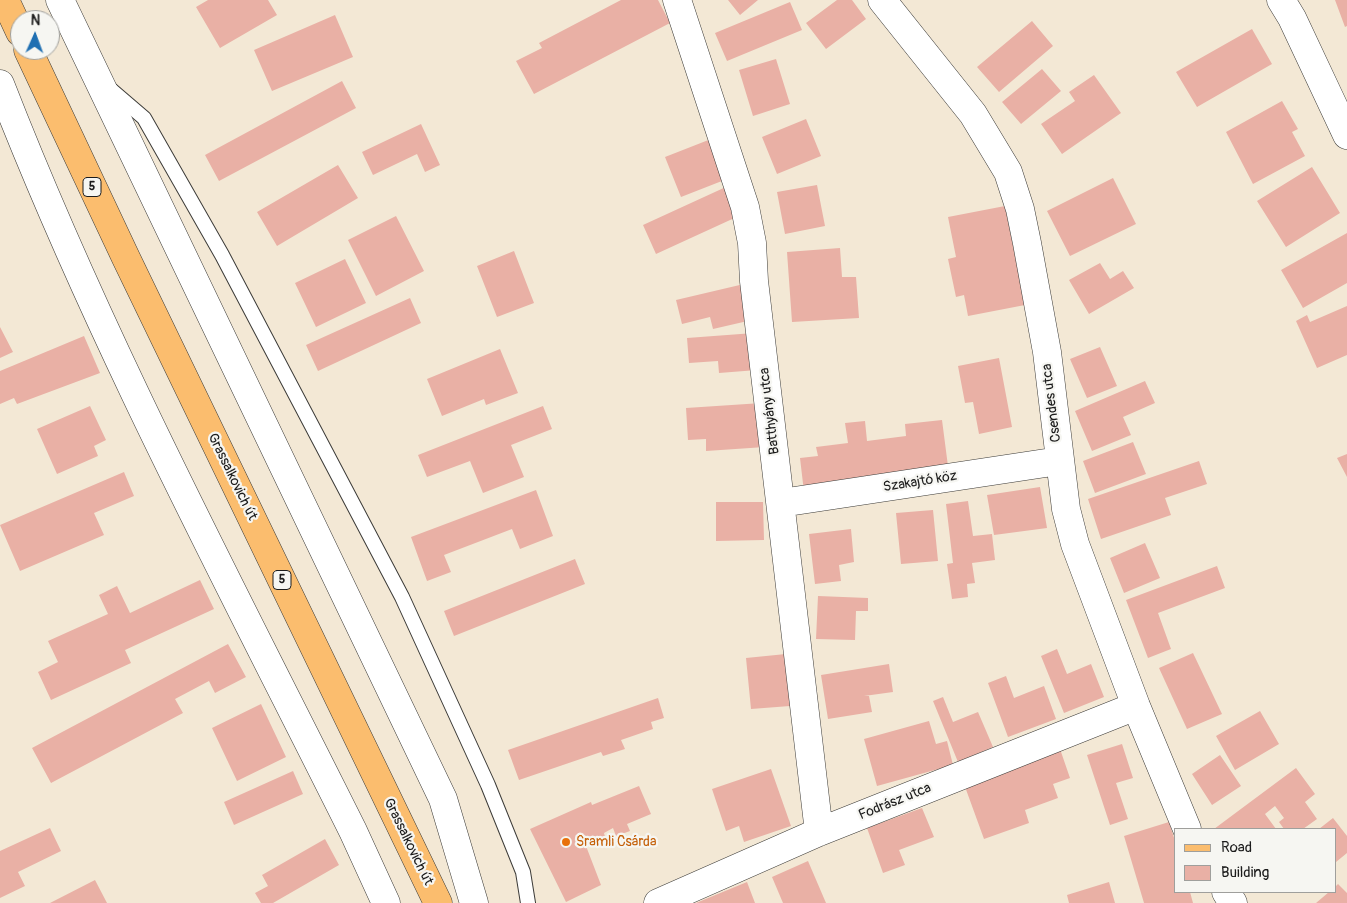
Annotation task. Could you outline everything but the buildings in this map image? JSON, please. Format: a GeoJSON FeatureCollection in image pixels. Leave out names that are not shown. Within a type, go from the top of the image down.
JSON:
{"type":"FeatureCollection","features":[{"type":"Feature","properties":{"kind":"main road","name":"Grassalkovich út"},"geometry":{"type":"LineString","coordinates":[[33,60],[438,903]]}},
{"type":"Feature","properties":{"kind":"street"},"geometry":{"type":"LineString","coordinates":[[60,0],[443,800],[474,903]]}},
{"type":"Feature","properties":{"kind":"street","name":"Batthyány utca"},"geometry":{"type":"LineString","coordinates":[[677,0],[746,206],[752,243],[754,281],[818,832]]}},
{"type":"Feature","properties":{"kind":"street","name":"Csendes utca"},"geometry":{"type":"LineString","coordinates":[[882,0],[974,114],[1008,172],[1020,209],[1040,316],[1066,509],[1075,544],[1136,706],[1187,828]]}},
{"type":"Feature","properties":{"kind":"street"},"geometry":{"type":"LineString","coordinates":[[1281,0],[1292,18],[1347,134]]}},
{"type":"Feature","properties":{"kind":"street"},"geometry":{"type":"LineString","coordinates":[[0,84],[38,183],[116,358],[353,831],[386,903]]}},
{"type":"Feature","properties":{"kind":"street","name":"Szakajtó köz"},"geometry":{"type":"LineString","coordinates":[[781,503],[1059,461]]}},
{"type":"Feature","properties":{"kind":"street","name":"Fodrász utca"},"geometry":{"type":"LineString","coordinates":[[658,903],[818,832],[1136,706]]}},
{"type":"Feature","properties":{"kind":"lane"},"geometry":{"type":"LineString","coordinates":[[97,78],[144,118],[222,255],[402,597],[488,786],[520,863],[528,903]]}},
{"type":"Feature","properties":{"kind":"place","name":"Sramli Csárda"},"geometry":{"type":"Point","coordinates":[566,842]}}]}
